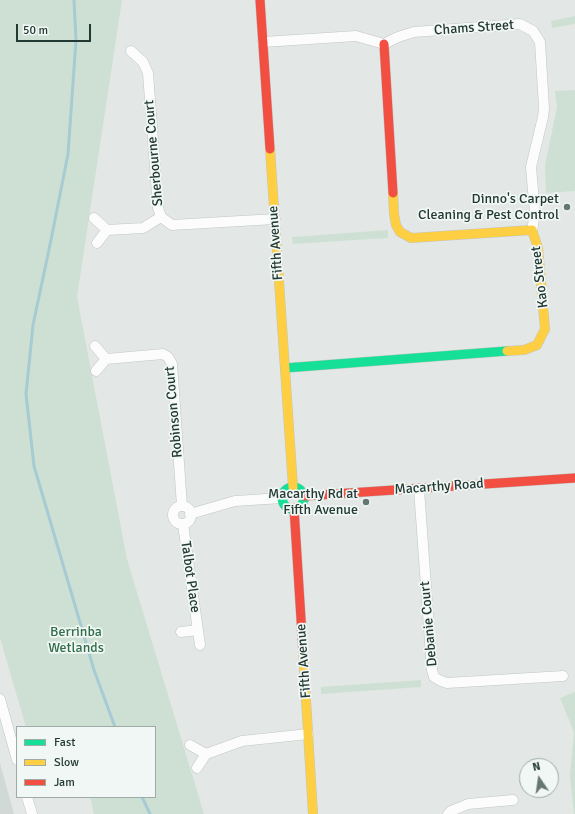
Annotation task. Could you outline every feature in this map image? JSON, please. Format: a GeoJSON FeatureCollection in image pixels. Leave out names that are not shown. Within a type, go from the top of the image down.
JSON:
{"type":"FeatureCollection","features":[{"type":"Feature","properties":{"kind":"street","name":"Fifth Avenue"},"geometry":{"type":"LineString","coordinates":[[260,0],[293,487]]}},
{"type":"Feature","properties":{"kind":"street","name":"Chams Street"},"geometry":{"type":"LineString","coordinates":[[384,44],[398,37],[414,32],[520,24],[533,31],[540,42],[544,108],[531,167],[535,214],[532,230]]}},
{"type":"Feature","properties":{"kind":"street"},"geometry":{"type":"LineString","coordinates":[[263,42],[356,36],[384,44]]}},
{"type":"Feature","properties":{"kind":"street","name":"Kao Street"},"geometry":{"type":"LineString","coordinates":[[285,368],[524,350],[537,345],[545,329],[538,248],[532,230],[411,238],[400,232],[396,225],[394,214],[384,44]]}},
{"type":"Feature","properties":{"kind":"street","name":"Sherbourne Court"},"geometry":{"type":"LineString","coordinates":[[131,50],[143,62],[148,73],[158,208],[161,217],[172,225],[275,219]]}},
{"type":"Feature","properties":{"kind":"street"},"geometry":{"type":"LineString","coordinates":[[94,218],[107,230],[143,228],[161,217]]}},
{"type":"Feature","properties":{"kind":"street"},"geometry":{"type":"LineString","coordinates":[[97,244],[107,230]]}},
{"type":"Feature","properties":{"kind":"street"},"geometry":{"type":"LineString","coordinates":[[95,346],[106,359],[96,371]]}},
{"type":"Feature","properties":{"kind":"street","name":"Robinson Court"},"geometry":{"type":"LineString","coordinates":[[106,359],[163,354],[168,357],[172,364],[182,506]]}},
{"type":"Feature","properties":{"kind":"street","name":"Macarthy Road"},"geometry":{"type":"LineString","coordinates":[[304,496],[575,478]]}},
{"type":"Feature","properties":{"kind":"street"},"geometry":{"type":"LineString","coordinates":[[293,487],[299,488],[303,493],[304,500],[300,505],[290,508],[285,505],[282,495],[286,489],[293,487]]}},
{"type":"Feature","properties":{"kind":"street","name":"Debanie Court"},"geometry":{"type":"LineString","coordinates":[[419,489],[432,670],[434,677],[447,683],[562,676]]}},
{"type":"Feature","properties":{"kind":"street"},"geometry":{"type":"LineString","coordinates":[[190,514],[235,501],[282,498]]}},
{"type":"Feature","properties":{"kind":"street"},"geometry":{"type":"LineString","coordinates":[[182,506],[188,509],[190,514],[188,522],[183,524],[176,522],[173,516],[175,509],[182,506]]}},
{"type":"Feature","properties":{"kind":"street","name":"Fifth Avenue"},"geometry":{"type":"LineString","coordinates":[[294,508],[314,814]]}},
{"type":"Feature","properties":{"kind":"street","name":"Talbot Place"},"geometry":{"type":"LineString","coordinates":[[183,524],[200,645]]}},
{"type":"Feature","properties":{"kind":"street","name":"Talbot Place"},"geometry":{"type":"LineString","coordinates":[[181,632],[198,630]]}},
{"type":"Feature","properties":{"kind":"street"},"geometry":{"type":"LineString","coordinates":[[0,699],[16,756]]}},
{"type":"Feature","properties":{"kind":"street"},"geometry":{"type":"LineString","coordinates":[[198,768],[206,754],[242,741],[308,734]]}},
{"type":"Feature","properties":{"kind":"street"},"geometry":{"type":"LineString","coordinates":[[190,745],[206,754]]}},
{"type":"Feature","properties":{"kind":"street"},"geometry":{"type":"LineString","coordinates":[[27,798],[32,814]]}},
{"type":"Feature","properties":{"kind":"street"},"geometry":{"type":"LineString","coordinates":[[448,814],[450,811],[468,804],[513,800]]}},
{"type":"Feature","properties":{"kind":"shaded area"},"geometry":{"type":"Polygon","coordinates":[[[0,763],[14,814],[0,814],[0,763]]]}},
{"type":"Feature","properties":{"kind":"green space","name":"Berrinba Wetlands"},"geometry":{"type":"Polygon","coordinates":[[[0,0],[122,0],[77,297],[127,559],[204,814],[94,814],[90,798],[156,798],[156,726],[26,726],[0,638],[0,0]]]}},
{"type":"Feature","properties":{"kind":"green space"},"geometry":{"type":"Polygon","coordinates":[[[575,16],[575,24],[552,28],[551,21],[575,16]]]}},
{"type":"Feature","properties":{"kind":"green space"},"geometry":{"type":"Polygon","coordinates":[[[575,90],[575,191],[546,193],[545,165],[557,107],[555,91],[575,90]]]}},
{"type":"Feature","properties":{"kind":"green space"},"geometry":{"type":"Polygon","coordinates":[[[388,230],[388,238],[293,244],[292,237],[388,230]]]}},
{"type":"Feature","properties":{"kind":"green space"},"geometry":{"type":"Polygon","coordinates":[[[421,680],[421,687],[321,694],[321,687],[421,680]]]}},
{"type":"Feature","properties":{"kind":"green space"},"geometry":{"type":"Polygon","coordinates":[[[575,692],[574,814],[570,776],[574,732],[560,698],[575,692]]]}},
{"type":"Feature","properties":{"kind":"waterway"},"geometry":{"type":"LineString","coordinates":[[74,0],[76,40],[68,154],[33,325],[26,394],[34,466],[94,670],[115,726]]}},
{"type":"Feature","properties":{"kind":"waterway"},"geometry":{"type":"LineString","coordinates":[[142,798],[150,814]]}},
{"type":"Feature","properties":{"kind":"traffic: fast"},"geometry":{"type":"LineString","coordinates":[[285,368],[507,351]]}},
{"type":"Feature","properties":{"kind":"traffic: fast"},"geometry":{"type":"LineString","coordinates":[[293,487],[301,490],[304,498],[301,506],[293,509],[285,506],[282,498],[285,490],[293,487]]}},
{"type":"Feature","properties":{"kind":"traffic: slow"},"geometry":{"type":"LineString","coordinates":[[270,149],[293,487]]}},
{"type":"Feature","properties":{"kind":"traffic: slow"},"geometry":{"type":"LineString","coordinates":[[393,193],[396,225],[400,232],[411,238],[532,230],[538,248],[545,329],[537,345],[524,350],[507,351]]}},
{"type":"Feature","properties":{"kind":"traffic: slow"},"geometry":{"type":"LineString","coordinates":[[303,651],[313,814]]}},
{"type":"Feature","properties":{"kind":"traffic: jam"},"geometry":{"type":"LineString","coordinates":[[260,0],[270,149]]}},
{"type":"Feature","properties":{"kind":"traffic: jam"},"geometry":{"type":"LineString","coordinates":[[384,44],[393,193]]}},
{"type":"Feature","properties":{"kind":"traffic: jam"},"geometry":{"type":"LineString","coordinates":[[304,496],[575,478]]}},
{"type":"Feature","properties":{"kind":"traffic: jam"},"geometry":{"type":"LineString","coordinates":[[294,508],[303,651]]}},
{"type":"Feature","properties":{"kind":"place","name":"Dinno's Carpet Cleaning & Pest Control"},"geometry":{"type":"Point","coordinates":[567,207]}},
{"type":"Feature","properties":{"kind":"place","name":"Macarthy Rd at Fifth Avenue"},"geometry":{"type":"Point","coordinates":[366,502]}}]}
